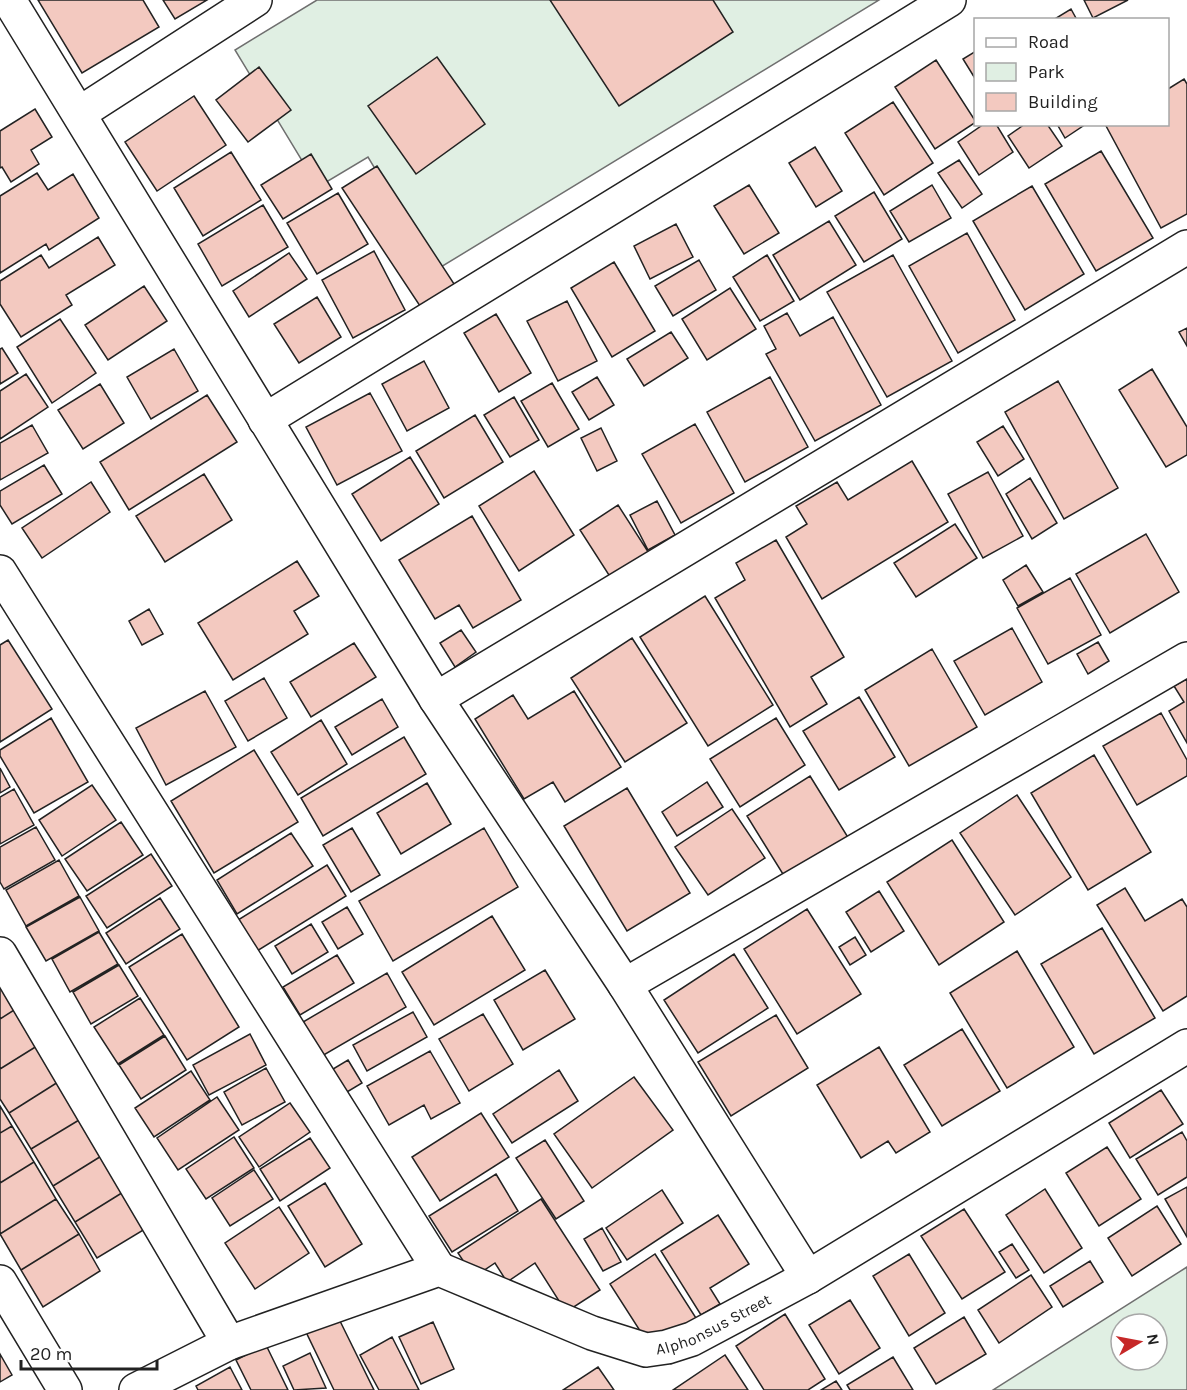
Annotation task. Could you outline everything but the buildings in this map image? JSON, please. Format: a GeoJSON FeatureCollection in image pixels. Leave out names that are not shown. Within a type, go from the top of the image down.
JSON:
{"type":"FeatureCollection","features":[{"type":"Feature","properties":{"kind":"street"},"geometry":{"type":"LineString","coordinates":[[9,0],[436,699],[625,985],[808,1277]]}},
{"type":"Feature","properties":{"kind":"street"},"geometry":{"type":"LineString","coordinates":[[80,113],[255,0]]}},
{"type":"Feature","properties":{"kind":"street"},"geometry":{"type":"LineString","coordinates":[[265,420],[949,0]]}},
{"type":"Feature","properties":{"kind":"street"},"geometry":{"type":"LineString","coordinates":[[436,699],[1187,247]]}},
{"type":"Feature","properties":{"kind":"street"},"geometry":{"type":"LineString","coordinates":[[0,572],[439,1269],[229,1343],[136,1390]]}},
{"type":"Feature","properties":{"kind":"street"},"geometry":{"type":"LineString","coordinates":[[625,985],[1187,659]]}},
{"type":"Feature","properties":{"kind":"street"},"geometry":{"type":"LineString","coordinates":[[0,954],[229,1343]]}},
{"type":"Feature","properties":{"kind":"street","name":"Alphonsus Street"},"geometry":{"type":"LineString","coordinates":[[439,1269],[592,1333],[646,1350],[667,1347],[692,1339],[808,1277],[1187,1046]]}},
{"type":"Feature","properties":{"kind":"street"},"geometry":{"type":"LineString","coordinates":[[0,1282],[65,1390]]}},
{"type":"Feature","properties":{"kind":"green space"},"geometry":{"type":"Polygon","coordinates":[[[317,0],[879,0],[436,270],[368,157],[318,187],[235,50],[317,0]]]}},
{"type":"Feature","properties":{"kind":"green space"},"geometry":{"type":"Polygon","coordinates":[[[1187,1267],[1187,1390],[993,1390],[1109,1316],[1109,1372],[1169,1372],[1169,1312],[1116,1312],[1187,1267]]]}}]}
